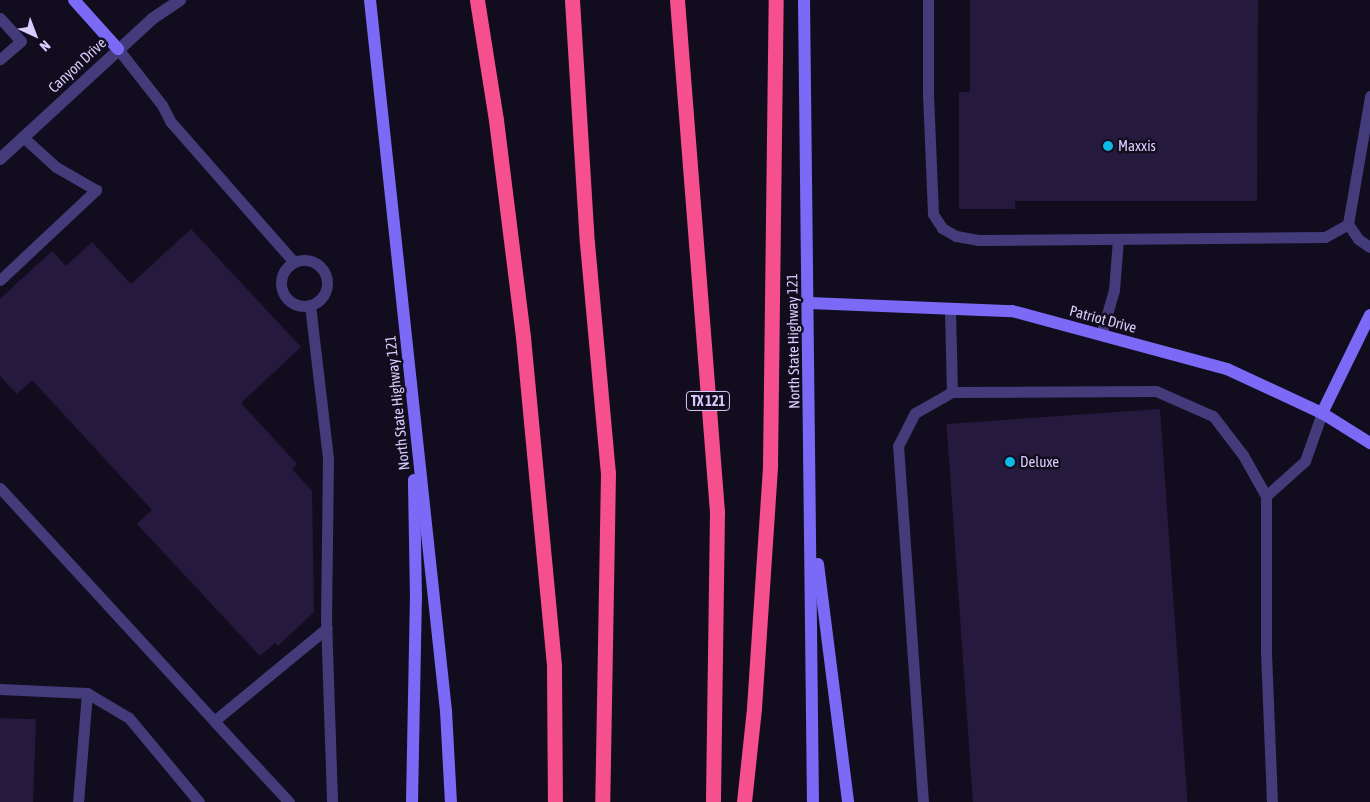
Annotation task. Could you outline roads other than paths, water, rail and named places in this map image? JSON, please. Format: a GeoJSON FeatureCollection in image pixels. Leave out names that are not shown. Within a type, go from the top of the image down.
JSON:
{"type":"FeatureCollection","features":[{"type":"Feature","properties":{"kind":"highway"},"geometry":{"type":"LineString","coordinates":[[477,0],[496,120],[523,336],[554,668],[555,802]]}},
{"type":"Feature","properties":{"kind":"highway"},"geometry":{"type":"LineString","coordinates":[[572,0],[587,243],[608,473],[602,802]]}},
{"type":"Feature","properties":{"kind":"highway","name":"TX 121"},"geometry":{"type":"LineString","coordinates":[[677,0],[717,512],[713,802]]}},
{"type":"Feature","properties":{"kind":"highway"},"geometry":{"type":"LineString","coordinates":[[744,802],[754,708],[770,465],[776,0]]}},
{"type":"Feature","properties":{"kind":"main road"},"geometry":{"type":"LineString","coordinates":[[74,0],[118,49]]}},
{"type":"Feature","properties":{"kind":"main road","name":"North State Highway 121"},"geometry":{"type":"LineString","coordinates":[[370,0],[446,711],[451,802]]}},
{"type":"Feature","properties":{"kind":"main road","name":"North State Highway 121"},"geometry":{"type":"LineString","coordinates":[[804,0],[809,303],[813,802]]}},
{"type":"Feature","properties":{"kind":"main road","name":"Patriot Drive"},"geometry":{"type":"LineString","coordinates":[[809,303],[1012,311],[1227,369],[1322,413],[1370,443]]}},
{"type":"Feature","properties":{"kind":"main road"},"geometry":{"type":"LineString","coordinates":[[1322,413],[1370,315]]}},
{"type":"Feature","properties":{"kind":"main road"},"geometry":{"type":"LineString","coordinates":[[412,397],[416,599],[412,802]]}},
{"type":"Feature","properties":{"kind":"main road"},"geometry":{"type":"LineString","coordinates":[[810,507],[848,802]]}},
{"type":"Feature","properties":{"kind":"street","name":"Canyon Drive"},"geometry":{"type":"LineString","coordinates":[[0,159],[118,49],[152,19],[180,0]]}},
{"type":"Feature","properties":{"kind":"lane"},"geometry":{"type":"LineString","coordinates":[[928,0],[928,94],[933,214],[942,228],[956,236],[978,240],[1325,237],[1348,224]]}},
{"type":"Feature","properties":{"kind":"lane"},"geometry":{"type":"LineString","coordinates":[[0,18],[21,41],[0,59]]}},
{"type":"Feature","properties":{"kind":"lane"},"geometry":{"type":"LineString","coordinates":[[118,49],[162,106],[170,121],[294,262]]}},
{"type":"Feature","properties":{"kind":"lane"},"geometry":{"type":"LineString","coordinates":[[1370,96],[1348,224],[1358,239],[1370,247]]}},
{"type":"Feature","properties":{"kind":"lane"},"geometry":{"type":"LineString","coordinates":[[0,280],[96,190],[56,167],[23,138]]}},
{"type":"Feature","properties":{"kind":"lane"},"geometry":{"type":"LineString","coordinates":[[1101,335],[1114,290],[1118,239]]}},
{"type":"Feature","properties":{"kind":"lane"},"geometry":{"type":"LineString","coordinates":[[306,260],[313,262],[324,273],[326,280],[323,296],[310,304],[293,303],[282,290],[283,274],[287,267],[294,262],[306,260]]}},
{"type":"Feature","properties":{"kind":"lane"},"geometry":{"type":"LineString","coordinates":[[310,304],[328,458],[326,628],[332,802]]}},
{"type":"Feature","properties":{"kind":"lane"},"geometry":{"type":"LineString","coordinates":[[950,308],[952,392]]}},
{"type":"Feature","properties":{"kind":"lane"},"geometry":{"type":"LineString","coordinates":[[923,802],[898,446],[915,413],[952,392],[1156,391],[1213,416],[1243,456],[1266,496],[1266,651],[1272,802]]}},
{"type":"Feature","properties":{"kind":"lane"},"geometry":{"type":"LineString","coordinates":[[1266,496],[1305,461],[1322,413]]}},
{"type":"Feature","properties":{"kind":"lane"},"geometry":{"type":"LineString","coordinates":[[0,488],[289,802]]}},
{"type":"Feature","properties":{"kind":"lane"},"geometry":{"type":"LineString","coordinates":[[214,721],[326,628]]}},
{"type":"Feature","properties":{"kind":"lane"},"geometry":{"type":"LineString","coordinates":[[0,689],[87,694],[129,718],[199,802]]}},
{"type":"Feature","properties":{"kind":"lane"},"geometry":{"type":"LineString","coordinates":[[78,802],[87,694]]}},
{"type":"Feature","properties":{"kind":"place","name":"Maxxis"},"geometry":{"type":"Point","coordinates":[1108,146]}},
{"type":"Feature","properties":{"kind":"place","name":"Deluxe"},"geometry":{"type":"Point","coordinates":[1010,462]}}]}
